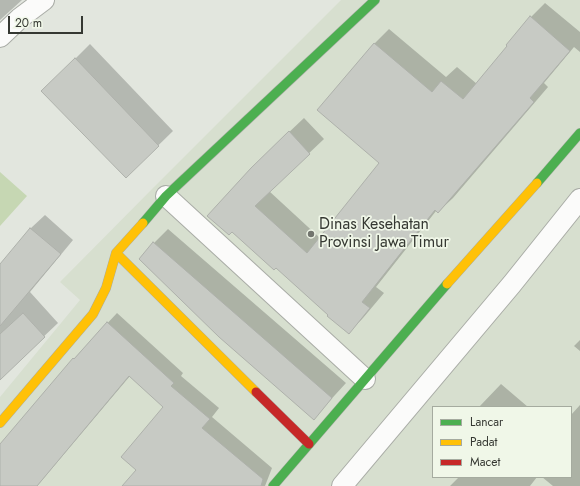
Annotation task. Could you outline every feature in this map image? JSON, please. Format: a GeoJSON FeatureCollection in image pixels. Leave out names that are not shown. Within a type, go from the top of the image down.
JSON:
{"type":"FeatureCollection","features":[{"type":"Feature","properties":{"kind":"street"},"geometry":{"type":"LineString","coordinates":[[0,37],[20,18],[44,0]]}},
{"type":"Feature","properties":{"kind":"street"},"geometry":{"type":"LineString","coordinates":[[0,423],[93,314],[106,288],[116,253],[166,196],[375,0]]}},
{"type":"Feature","properties":{"kind":"street"},"geometry":{"type":"LineString","coordinates":[[273,486],[580,133]]}},
{"type":"Feature","properties":{"kind":"street"},"geometry":{"type":"LineString","coordinates":[[166,196],[365,379]]}},
{"type":"Feature","properties":{"kind":"street"},"geometry":{"type":"LineString","coordinates":[[342,486],[512,284],[580,199]]}},
{"type":"Feature","properties":{"kind":"street"},"geometry":{"type":"LineString","coordinates":[[116,253],[309,444]]}},
{"type":"Feature","properties":{"kind":"shaded area","name":"Dinas Kesehatan Provinsi Jawa Timur"},"geometry":{"type":"Polygon","coordinates":[[[341,0],[580,0],[580,486],[0,486],[0,397],[80,300],[60,282],[341,0]]]}},
{"type":"Feature","properties":{"kind":"green space"},"geometry":{"type":"Polygon","coordinates":[[[0,172],[27,196],[0,226],[0,172]]]}},
{"type":"Feature","properties":{"kind":"building"},"geometry":{"type":"Polygon","coordinates":[[[530,16],[570,51],[530,98],[534,102],[438,213],[435,210],[362,302],[370,308],[349,334],[327,316],[328,315],[276,268],[274,270],[232,232],[229,235],[207,216],[251,168],[289,131],[310,154],[255,206],[307,253],[379,163],[317,110],[374,43],[432,92],[441,81],[463,99],[530,16]]]}},
{"type":"Feature","properties":{"kind":"building"},"geometry":{"type":"Polygon","coordinates":[[[75,58],[159,146],[126,178],[41,91],[75,58]]]}},
{"type":"Feature","properties":{"kind":"building"},"geometry":{"type":"Polygon","coordinates":[[[30,228],[61,254],[0,326],[0,264],[30,228]]]}},
{"type":"Feature","properties":{"kind":"building"},"geometry":{"type":"Polygon","coordinates":[[[153,242],[332,398],[314,420],[219,337],[139,259],[153,242]]]}},
{"type":"Feature","properties":{"kind":"building"},"geometry":{"type":"Polygon","coordinates":[[[23,313],[45,337],[0,380],[0,334],[23,313]]]}},
{"type":"Feature","properties":{"kind":"building"},"geometry":{"type":"Polygon","coordinates":[[[107,322],[174,383],[171,386],[210,419],[202,428],[263,479],[261,486],[122,486],[136,470],[121,457],[163,407],[129,376],[37,486],[0,486],[0,444],[73,358],[74,359],[107,322]]]}},
{"type":"Feature","properties":{"kind":"traffic: fast"},"geometry":{"type":"LineString","coordinates":[[143,223],[166,196],[375,0]]}},
{"type":"Feature","properties":{"kind":"traffic: fast"},"geometry":{"type":"LineString","coordinates":[[537,183],[580,133]]}},
{"type":"Feature","properties":{"kind":"traffic: fast"},"geometry":{"type":"LineString","coordinates":[[273,486],[447,284]]}},
{"type":"Feature","properties":{"kind":"traffic: slow"},"geometry":{"type":"LineString","coordinates":[[447,284],[537,183]]}},
{"type":"Feature","properties":{"kind":"traffic: slow"},"geometry":{"type":"LineString","coordinates":[[0,423],[93,314],[106,288],[116,253],[143,223]]}},
{"type":"Feature","properties":{"kind":"traffic: slow"},"geometry":{"type":"LineString","coordinates":[[116,253],[256,392]]}},
{"type":"Feature","properties":{"kind":"traffic: jam"},"geometry":{"type":"LineString","coordinates":[[256,392],[309,444]]}},
{"type":"Feature","properties":{"kind":"place","name":"Dinas Kesehatan Provinsi Jawa Timur"},"geometry":{"type":"Point","coordinates":[311,234]}}]}
